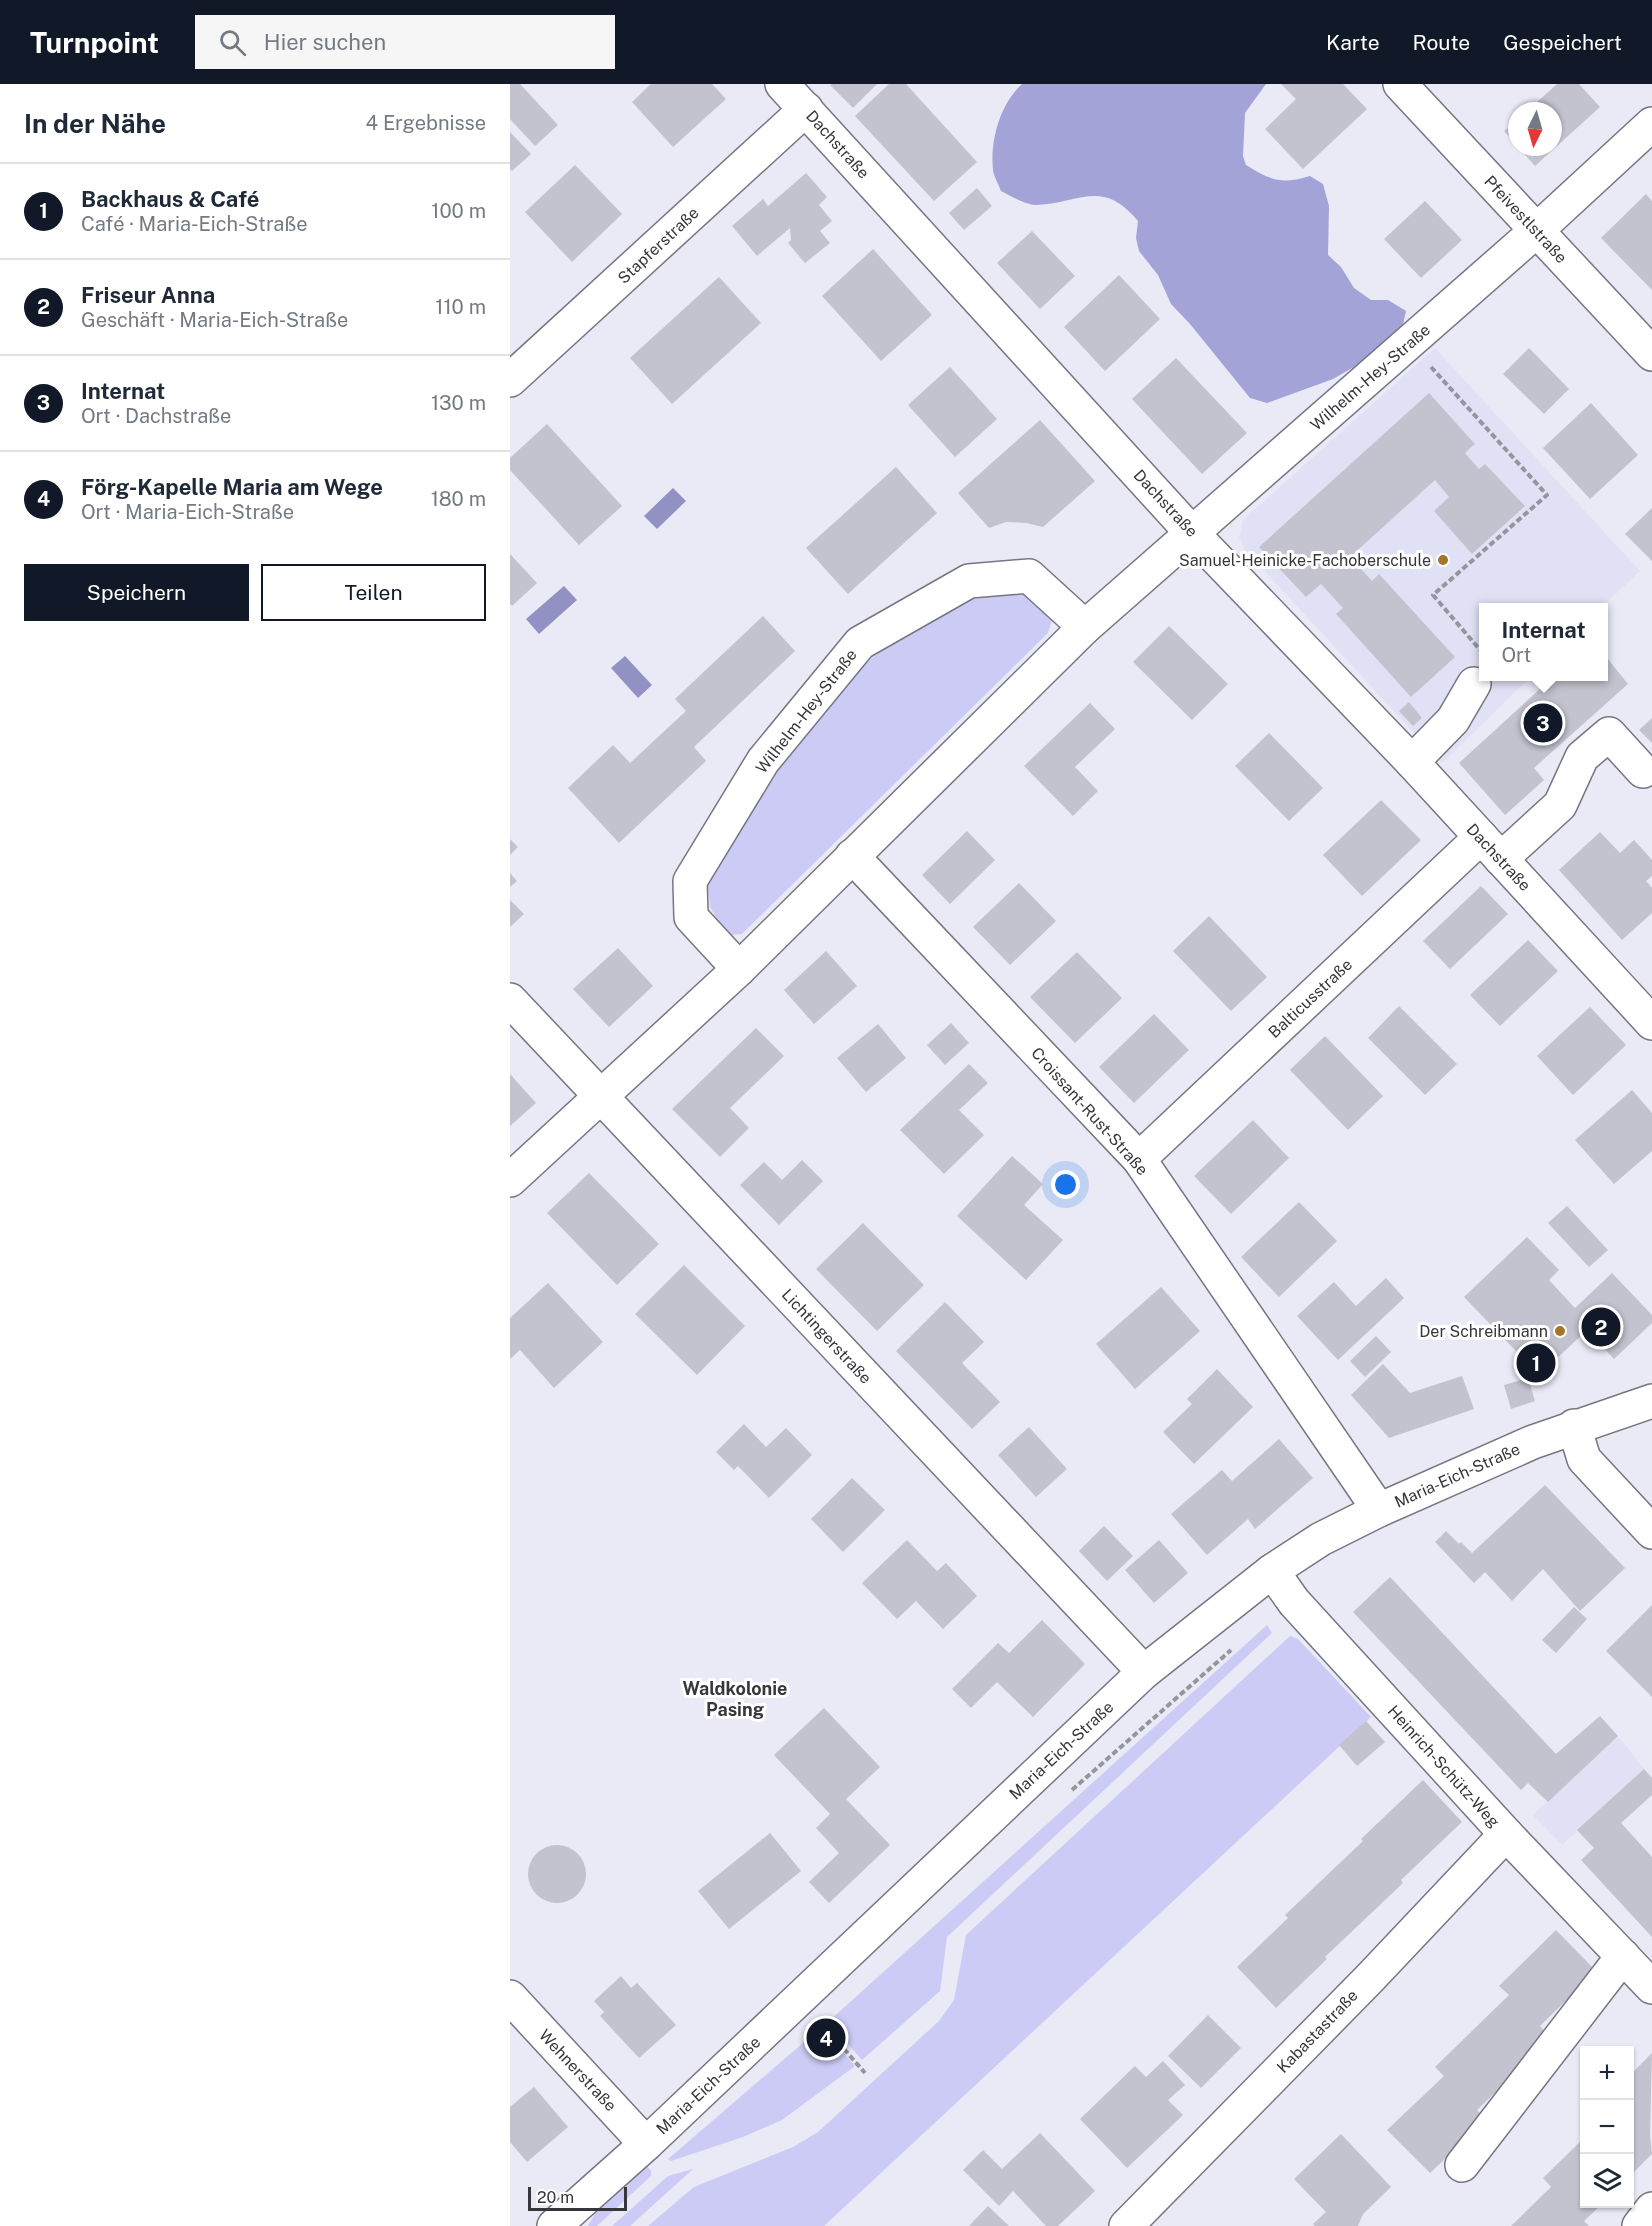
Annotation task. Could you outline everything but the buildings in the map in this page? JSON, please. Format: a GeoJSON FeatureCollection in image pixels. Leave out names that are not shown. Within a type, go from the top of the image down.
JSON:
{"type":"FeatureCollection","features":[{"type":"Feature","properties":{"kind":"street","name":"Dachstraße"},"geometry":{"type":"LineString","coordinates":[[782,84],[1192,533],[1412,762],[1652,1023]]}},
{"type":"Feature","properties":{"kind":"street","name":"Pfeivestlstraße"},"geometry":{"type":"LineString","coordinates":[[1400,84],[1652,354]]}},
{"type":"Feature","properties":{"kind":"street","name":"Stapferstraße"},"geometry":{"type":"LineString","coordinates":[[510,380],[806,109]]}},
{"type":"Feature","properties":{"kind":"street","name":"Wilhelm-Hey-Straße"},"geometry":{"type":"LineString","coordinates":[[510,1180],[740,969],[1085,627],[1536,231],[1652,124]]}},
{"type":"Feature","properties":{"kind":"street","name":"Wilhelm-Hey-Straße"},"geometry":{"type":"LineString","coordinates":[[740,969],[692,917],[690,881],[763,761],[860,643],[969,581],[1029,576],[1085,627]]}},
{"type":"Feature","properties":{"kind":"street"},"geometry":{"type":"LineString","coordinates":[[1412,762],[1453,720],[1479,669]]}},
{"type":"Feature","properties":{"kind":"street","name":"Balticusstraße"},"geometry":{"type":"LineString","coordinates":[[1139,1160],[1491,848],[1560,805],[1582,757],[1609,734],[1643,771]]}},
{"type":"Feature","properties":{"kind":"street","name":"Croissant-Rust-Straße"},"geometry":{"type":"LineString","coordinates":[[852,856],[1139,1160],[1379,1510]]}},
{"type":"Feature","properties":{"kind":"street","name":"Lichtingerstraße"},"geometry":{"type":"LineString","coordinates":[[510,1000],[1144,1672]]}},
{"type":"Feature","properties":{"kind":"street","name":"Maria-Eich-Straße"},"geometry":{"type":"LineString","coordinates":[[554,2226],[646,2144],[1144,1672],[1272,1571],[1321,1539],[1379,1510],[1533,1442],[1652,1401]]}},
{"type":"Feature","properties":{"kind":"street"},"geometry":{"type":"LineString","coordinates":[[1574,1426],[1584,1459],[1652,1532]]}},
{"type":"Feature","properties":{"kind":"street","name":"Heinrich-Schütz-Weg"},"geometry":{"type":"LineString","coordinates":[[1272,1571],[1294,1602],[1506,1834],[1652,1987]]}},
{"type":"Feature","properties":{"kind":"street","name":"Kabastastraße"},"geometry":{"type":"LineString","coordinates":[[1126,2226],[1370,1978],[1506,1834]]}},
{"type":"Feature","properties":{"kind":"street"},"geometry":{"type":"LineString","coordinates":[[1462,2165],[1623,1956]]}},
{"type":"Feature","properties":{"kind":"street","name":"Wehnerstraße"},"geometry":{"type":"LineString","coordinates":[[510,1997],[646,2144]]}},
{"type":"Feature","properties":{"kind":"street"},"geometry":{"type":"LineString","coordinates":[[1639,2226],[1652,2209]]}},
{"type":"Feature","properties":{"kind":"path"},"geometry":{"type":"LineString","coordinates":[[1424,359],[1547,495],[1433,595],[1479,669]]}},
{"type":"Feature","properties":{"kind":"path"},"geometry":{"type":"LineString","coordinates":[[838,2042],[865,2073]]}},
{"type":"Feature","properties":{"kind":"shaded area"},"geometry":{"type":"Polygon","coordinates":[[[1022,84],[1266,84],[1245,113],[1243,156],[1246,165],[1276,180],[1300,179],[1310,176],[1323,184],[1329,206],[1328,255],[1341,267],[1354,288],[1371,300],[1388,300],[1406,311],[1402,329],[1380,352],[1333,379],[1267,403],[1250,398],[1171,304],[1158,275],[1139,251],[1136,238],[1138,221],[1125,208],[1113,200],[1090,196],[1032,205],[1001,191],[993,170],[995,135],[1002,112],[1014,92],[1022,84]]]}},
{"type":"Feature","properties":{"kind":"shaded area","name":"Samuel-Heinicke-Fachoberschule"},"geometry":{"type":"Polygon","coordinates":[[[1435,348],[1640,571],[1606,603],[1479,603],[1479,681],[1527,681],[1442,763],[1245,550],[1239,537],[1243,520],[1435,348]]]}},
{"type":"Feature","properties":{"kind":"shaded area"},"geometry":{"type":"Polygon","coordinates":[[[673,488],[686,501],[657,529],[644,516],[673,488]]]}},
{"type":"Feature","properties":{"kind":"shaded area"},"geometry":{"type":"Polygon","coordinates":[[[564,586],[577,600],[539,634],[526,619],[564,586]]]}},
{"type":"Feature","properties":{"kind":"shaded area"},"geometry":{"type":"Polygon","coordinates":[[[1008,592],[1023,594],[1039,602],[1052,620],[1048,633],[742,934],[731,935],[722,928],[710,907],[708,886],[718,857],[740,813],[856,671],[911,627],[964,601],[1008,592]]]}},
{"type":"Feature","properties":{"kind":"shaded area"},"geometry":{"type":"Polygon","coordinates":[[[625,656],[652,685],[638,698],[611,668],[625,656]]]}},
{"type":"Feature","properties":{"kind":"shaded area"},"geometry":{"type":"Polygon","coordinates":[[[1267,1625],[1272,1633],[947,1937],[940,1991],[862,2060],[828,2022],[1267,1625]]]}},
{"type":"Feature","properties":{"kind":"shaded area"},"geometry":{"type":"Polygon","coordinates":[[[1290,1636],[1298,1639],[1371,1717],[824,2226],[648,2226],[694,2187],[793,2147],[818,2132],[939,2021],[954,2000],[966,1935],[1290,1636]]]}},
{"type":"Feature","properties":{"kind":"shaded area"},"geometry":{"type":"Polygon","coordinates":[[[1618,1736],[1644,1769],[1562,1845],[1533,1815],[1618,1736]]]}},
{"type":"Feature","properties":{"kind":"shaded area"},"geometry":{"type":"Polygon","coordinates":[[[810,2037],[824,2053],[836,2044],[855,2066],[782,2120],[743,2137],[671,2161],[668,2159],[810,2037]]]}},
{"type":"Feature","properties":{"kind":"shaded area"},"geometry":{"type":"Polygon","coordinates":[[[646,2165],[651,2171],[651,2176],[597,2226],[588,2226],[597,2210],[646,2165]]]}},
{"type":"Feature","properties":{"kind":"shaded area"},"geometry":{"type":"Polygon","coordinates":[[[693,2169],[630,2226],[612,2226],[668,2176],[693,2169]]]}},
{"type":"Feature","properties":{"kind":"place","name":"Samuel-Heinicke-Fachoberschule"},"geometry":{"type":"Point","coordinates":[1443,560]}},
{"type":"Feature","properties":{"kind":"place","name":"Internat"},"geometry":{"type":"Point","coordinates":[1543,723]}},
{"type":"Feature","properties":{"kind":"place","name":"Friseur Anna"},"geometry":{"type":"Point","coordinates":[1601,1327]}},
{"type":"Feature","properties":{"kind":"place","name":"Der Schreibmann"},"geometry":{"type":"Point","coordinates":[1560,1331]}},
{"type":"Feature","properties":{"kind":"place","name":"Backhaus & Café"},"geometry":{"type":"Point","coordinates":[1536,1363]}},
{"type":"Feature","properties":{"kind":"place","name":"Förg-Kapelle Maria am Wege"},"geometry":{"type":"Point","coordinates":[826,2038]}},
{"type":"Feature","properties":{"kind":"district","name":"Waldkolonie Pasing"},"geometry":{"type":"Point","coordinates":[735,1699]}}]}
